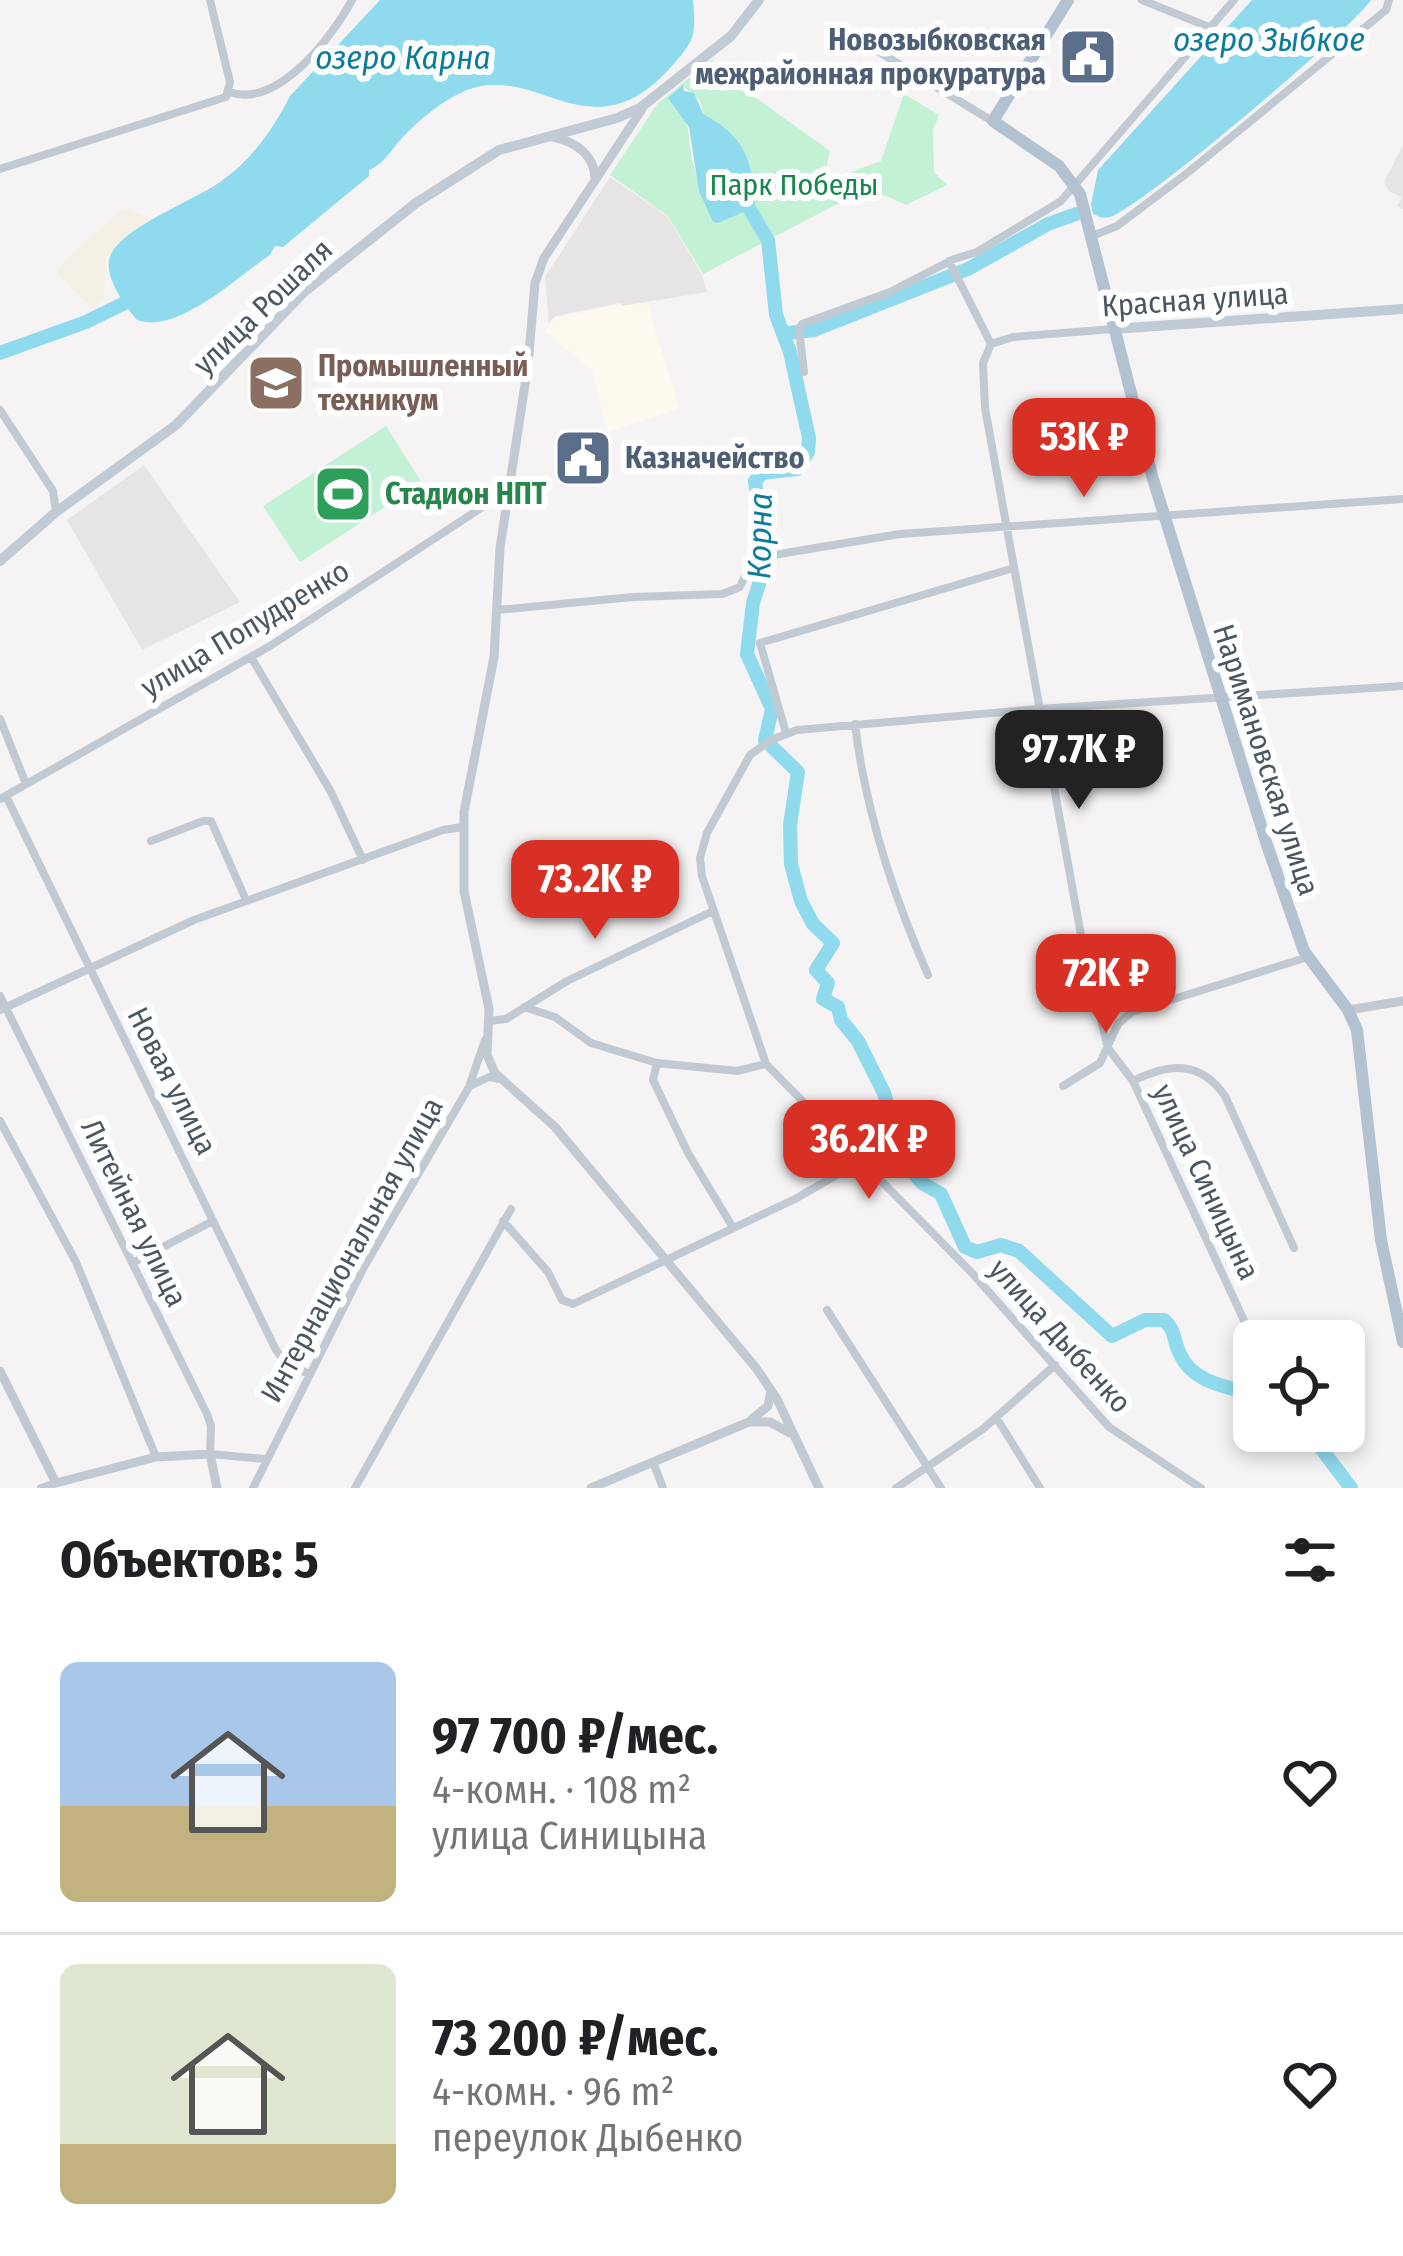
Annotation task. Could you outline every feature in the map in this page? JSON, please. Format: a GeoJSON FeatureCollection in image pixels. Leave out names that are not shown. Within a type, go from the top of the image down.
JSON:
{"type":"FeatureCollection","features":[{"type":"Feature","properties":{"kind":"main road","name":"улица Рошаля"},"geometry":{"type":"LineString","coordinates":[[0,560],[56,512],[189,414],[304,292],[416,202],[487,156],[617,118],[651,99],[731,35],[759,0]]}},
{"type":"Feature","properties":{"kind":"main road"},"geometry":{"type":"LineString","coordinates":[[1068,0],[993,121],[1059,166],[1076,186]]}},
{"type":"Feature","properties":{"kind":"main road","name":"Наримановская улица"},"geometry":{"type":"LineString","coordinates":[[1076,186],[1164,516],[1219,695],[1308,958],[1348,1010],[1361,1050],[1383,1252],[1403,1342]]}},
{"type":"Feature","properties":{"kind":"main road","name":"Красная улица"},"geometry":{"type":"LineString","coordinates":[[1113,329],[1403,309]]}},
{"type":"Feature","properties":{"kind":"street"},"geometry":{"type":"LineString","coordinates":[[0,169],[218,102],[229,92],[230,82],[210,0]]}},
{"type":"Feature","properties":{"kind":"street"},"geometry":{"type":"LineString","coordinates":[[229,92],[253,94],[294,73],[322,45],[352,0]]}},
{"type":"Feature","properties":{"kind":"street"},"geometry":{"type":"LineString","coordinates":[[1142,0],[1210,28]]}},
{"type":"Feature","properties":{"kind":"street"},"geometry":{"type":"LineString","coordinates":[[804,373],[799,333],[806,322],[954,270],[1052,208],[1234,0]]}},
{"type":"Feature","properties":{"kind":"street"},"geometry":{"type":"LineString","coordinates":[[1091,236],[1117,226],[1168,188],[1398,0]]}},
{"type":"Feature","properties":{"kind":"street"},"geometry":{"type":"LineString","coordinates":[[876,50],[993,121]]}},
{"type":"Feature","properties":{"kind":"street","name":"Интернациональная улица"},"geometry":{"type":"LineString","coordinates":[[501,1079],[490,1066],[488,1027],[466,908],[463,827],[494,657],[503,527],[537,272],[651,99]]}},
{"type":"Feature","properties":{"kind":"street"},"geometry":{"type":"LineString","coordinates":[[545,136],[580,147],[594,165],[595,180]]}},
{"type":"Feature","properties":{"kind":"street"},"geometry":{"type":"LineString","coordinates":[[954,270],[991,344]]}},
{"type":"Feature","properties":{"kind":"street","name":"Красная улица"},"geometry":{"type":"LineString","coordinates":[[991,344],[1013,337],[1113,329]]}},
{"type":"Feature","properties":{"kind":"street","name":"улица Синицына"},"geometry":{"type":"LineString","coordinates":[[991,344],[983,363],[985,408],[1082,946],[1108,1048],[1133,1081],[1244,1320]]}},
{"type":"Feature","properties":{"kind":"street"},"geometry":{"type":"LineString","coordinates":[[0,410],[52,491],[56,512]]}},
{"type":"Feature","properties":{"kind":"street","name":"улица Попудренко"},"geometry":{"type":"LineString","coordinates":[[3,798],[251,657],[508,490]]}},
{"type":"Feature","properties":{"kind":"street"},"geometry":{"type":"LineString","coordinates":[[52,491],[66,497],[82,494]]}},
{"type":"Feature","properties":{"kind":"street"},"geometry":{"type":"LineString","coordinates":[[773,555],[900,534],[1403,499]]}},
{"type":"Feature","properties":{"kind":"street"},"geometry":{"type":"LineString","coordinates":[[477,513],[495,512],[503,527]]}},
{"type":"Feature","properties":{"kind":"street"},"geometry":{"type":"LineString","coordinates":[[497,610],[728,593],[740,587],[750,564],[760,557]]}},
{"type":"Feature","properties":{"kind":"street"},"geometry":{"type":"LineString","coordinates":[[1014,568],[764,641],[760,651],[786,733],[1219,695],[1403,686]]}},
{"type":"Feature","properties":{"kind":"street"},"geometry":{"type":"LineString","coordinates":[[251,657],[331,792],[363,860]]}},
{"type":"Feature","properties":{"kind":"street"},"geometry":{"type":"LineString","coordinates":[[0,719],[26,784]]}},
{"type":"Feature","properties":{"kind":"street"},"geometry":{"type":"LineString","coordinates":[[856,724],[883,849],[928,975]]}},
{"type":"Feature","properties":{"kind":"street","name":"улица Дыбенко"},"geometry":{"type":"LineString","coordinates":[[786,733],[759,747],[707,833],[700,864],[766,1064],[827,1122],[1117,1435],[1201,1488]]}},
{"type":"Feature","properties":{"kind":"street","name":"Новая улица"},"geometry":{"type":"LineString","coordinates":[[3,798],[275,1350],[286,1364],[309,1374]]}},
{"type":"Feature","properties":{"kind":"street"},"geometry":{"type":"LineString","coordinates":[[151,842],[211,821],[246,900]]}},
{"type":"Feature","properties":{"kind":"street"},"geometry":{"type":"LineString","coordinates":[[3,1009],[246,900],[463,827]]}},
{"type":"Feature","properties":{"kind":"street"},"geometry":{"type":"LineString","coordinates":[[488,1027],[634,946],[713,911]]}},
{"type":"Feature","properties":{"kind":"street"},"geometry":{"type":"LineString","coordinates":[[1098,1005],[1110,1015],[1132,1012],[1308,958]]}},
{"type":"Feature","properties":{"kind":"street","name":"Литейная улица"},"geometry":{"type":"LineString","coordinates":[[0,996],[207,1414],[212,1426],[210,1454]]}},
{"type":"Feature","properties":{"kind":"street"},"geometry":{"type":"LineString","coordinates":[[1348,1010],[1403,1000]]}},
{"type":"Feature","properties":{"kind":"street"},"geometry":{"type":"LineString","coordinates":[[524,1007],[560,1020],[591,1043],[657,1064],[736,1071],[766,1064]]}},
{"type":"Feature","properties":{"kind":"street"},"geometry":{"type":"LineString","coordinates":[[1063,1086],[1092,1070],[1118,1024],[1132,1012]]}},
{"type":"Feature","properties":{"kind":"street","name":"Интернациональная улица"},"geometry":{"type":"LineString","coordinates":[[253,1488],[364,1267],[469,1087],[488,1027]]}},
{"type":"Feature","properties":{"kind":"street"},"geometry":{"type":"LineString","coordinates":[[657,1064],[652,1077],[655,1085],[688,1153],[732,1226]]}},
{"type":"Feature","properties":{"kind":"street"},"geometry":{"type":"LineString","coordinates":[[1133,1081],[1178,1066],[1214,1082],[1225,1096],[1294,1248]]}},
{"type":"Feature","properties":{"kind":"street"},"geometry":{"type":"LineString","coordinates":[[469,1087],[488,1077],[501,1079],[545,1116],[770,1387],[819,1488]]}},
{"type":"Feature","properties":{"kind":"street"},"geometry":{"type":"LineString","coordinates":[[0,1121],[76,1262],[157,1457]]}},
{"type":"Feature","properties":{"kind":"street"},"geometry":{"type":"LineString","coordinates":[[503,1221],[548,1271],[567,1303],[577,1303],[804,1194],[861,1161]]}},
{"type":"Feature","properties":{"kind":"street"},"geometry":{"type":"LineString","coordinates":[[355,1488],[511,1209]]}},
{"type":"Feature","properties":{"kind":"street"},"geometry":{"type":"LineString","coordinates":[[132,1264],[213,1221]]}},
{"type":"Feature","properties":{"kind":"street"},"geometry":{"type":"LineString","coordinates":[[827,1310],[941,1488]]}},
{"type":"Feature","properties":{"kind":"street"},"geometry":{"type":"LineString","coordinates":[[896,1488],[996,1417],[1055,1365]]}},
{"type":"Feature","properties":{"kind":"street"},"geometry":{"type":"LineString","coordinates":[[0,1371],[56,1483]]}},
{"type":"Feature","properties":{"kind":"street"},"geometry":{"type":"LineString","coordinates":[[591,1488],[742,1424],[766,1409],[770,1387]]}},
{"type":"Feature","properties":{"kind":"street"},"geometry":{"type":"LineString","coordinates":[[996,1417],[1040,1488]]}},
{"type":"Feature","properties":{"kind":"street"},"geometry":{"type":"LineString","coordinates":[[742,1424],[770,1422],[784,1427],[796,1440]]}},
{"type":"Feature","properties":{"kind":"street"},"geometry":{"type":"LineString","coordinates":[[210,1454],[217,1488]]}},
{"type":"Feature","properties":{"kind":"street"},"geometry":{"type":"LineString","coordinates":[[41,1488],[157,1457],[210,1454],[265,1459]]}},
{"type":"Feature","properties":{"kind":"street"},"geometry":{"type":"LineString","coordinates":[[653,1462],[663,1488]]}},
{"type":"Feature","properties":{"kind":"shaded area"},"geometry":{"type":"Polygon","coordinates":[[[1403,145],[1403,209],[1397,206],[1402,197],[1389,191],[1384,182],[1403,145]]]}},
{"type":"Feature","properties":{"kind":"shaded area"},"geometry":{"type":"Polygon","coordinates":[[[610,177],[668,217],[707,292],[620,303],[555,316],[549,323],[545,277],[610,177]]]}},
{"type":"Feature","properties":{"kind":"shaded area"},"geometry":{"type":"Polygon","coordinates":[[[647,303],[679,408],[607,432],[592,370],[544,331],[556,318],[647,303]]]}},
{"type":"Feature","properties":{"kind":"shaded area"},"geometry":{"type":"Polygon","coordinates":[[[144,465],[240,602],[142,650],[67,520],[144,465]]]}},
{"type":"Feature","properties":{"kind":"green space","name":"Парк Победы"},"geometry":{"type":"Polygon","coordinates":[[[713,59],[713,75],[759,100],[830,151],[826,168],[840,180],[841,202],[703,274],[668,216],[610,175],[658,103],[713,59]],[[682,86],[692,161],[713,222],[755,207],[754,191],[744,153],[703,114],[700,100],[682,86]]]}},
{"type":"Feature","properties":{"kind":"green space"},"geometry":{"type":"Polygon","coordinates":[[[904,94],[939,115],[933,130],[934,172],[947,185],[906,205],[884,195],[859,202],[851,172],[881,161],[904,94]]]}},
{"type":"Feature","properties":{"kind":"green space","name":"Стадион НПТ"},"geometry":{"type":"Polygon","coordinates":[[[386,426],[422,483],[300,562],[263,506],[386,426]]]}},
{"type":"Feature","properties":{"kind":"sand"},"geometry":{"type":"Polygon","coordinates":[[[124,208],[154,220],[124,238],[106,257],[104,301],[91,308],[57,273],[63,262],[124,208]]]}},
{"type":"Feature","properties":{"kind":"water","name":"озеро Карна"},"geometry":{"type":"Polygon","coordinates":[[[380,0],[693,0],[694,29],[690,43],[672,66],[643,92],[615,105],[590,107],[493,85],[458,94],[417,124],[369,170],[369,176],[224,289],[170,319],[137,320],[116,289],[109,270],[111,254],[130,234],[220,182],[242,164],[269,132],[290,96],[380,0]]]}},
{"type":"Feature","properties":{"kind":"water","name":"озеро Зыбкое"},"geometry":{"type":"Polygon","coordinates":[[[1252,0],[1371,0],[1287,80],[1162,183],[1110,217],[1093,214],[1098,170],[1252,0]]]}},
{"type":"Feature","properties":{"kind":"water"},"geometry":{"type":"Polygon","coordinates":[[[683,85],[684,91],[694,93],[703,114],[738,142],[749,164],[755,207],[718,223],[713,222],[699,191],[689,127],[668,98],[683,85]]]}},
{"type":"Feature","properties":{"kind":"waterway","name":"Корна"},"geometry":{"type":"LineString","coordinates":[[741,195],[768,240],[776,315],[790,352],[809,438],[808,452],[797,469],[762,473],[755,481],[767,559],[753,603],[747,654],[772,709],[765,740],[798,772],[790,825],[791,864],[813,924],[833,943],[816,970],[828,983],[823,999],[838,1007],[884,1093],[903,1161],[922,1183],[941,1194],[965,1247],[977,1252],[1001,1245],[1019,1251],[1112,1336],[1145,1320],[1164,1320],[1193,1372],[1233,1388]]}},
{"type":"Feature","properties":{"kind":"waterway"},"geometry":{"type":"LineString","coordinates":[[789,333],[814,330],[968,269],[1048,224],[1076,214]]}},
{"type":"Feature","properties":{"kind":"waterway","name":"Корна"},"geometry":{"type":"LineString","coordinates":[[0,353],[86,322],[139,296]]}},
{"type":"Feature","properties":{"kind":"waterway","name":"Корна"},"geometry":{"type":"LineString","coordinates":[[1324,1452],[1351,1488]]}},
{"type":"Feature","properties":{"kind":"place","name":"Новозыбковская межрайонная прокуратура"},"geometry":{"type":"Point","coordinates":[1088,57]}},
{"type":"Feature","properties":{"kind":"place","name":"Промышленный техникум"},"geometry":{"type":"Point","coordinates":[276,383]}},
{"type":"Feature","properties":{"kind":"place","name":"Казначейство"},"geometry":{"type":"Point","coordinates":[583,458]}},
{"type":"Feature","properties":{"kind":"place","name":"Стадион НПТ"},"geometry":{"type":"Point","coordinates":[343,494]}}]}
